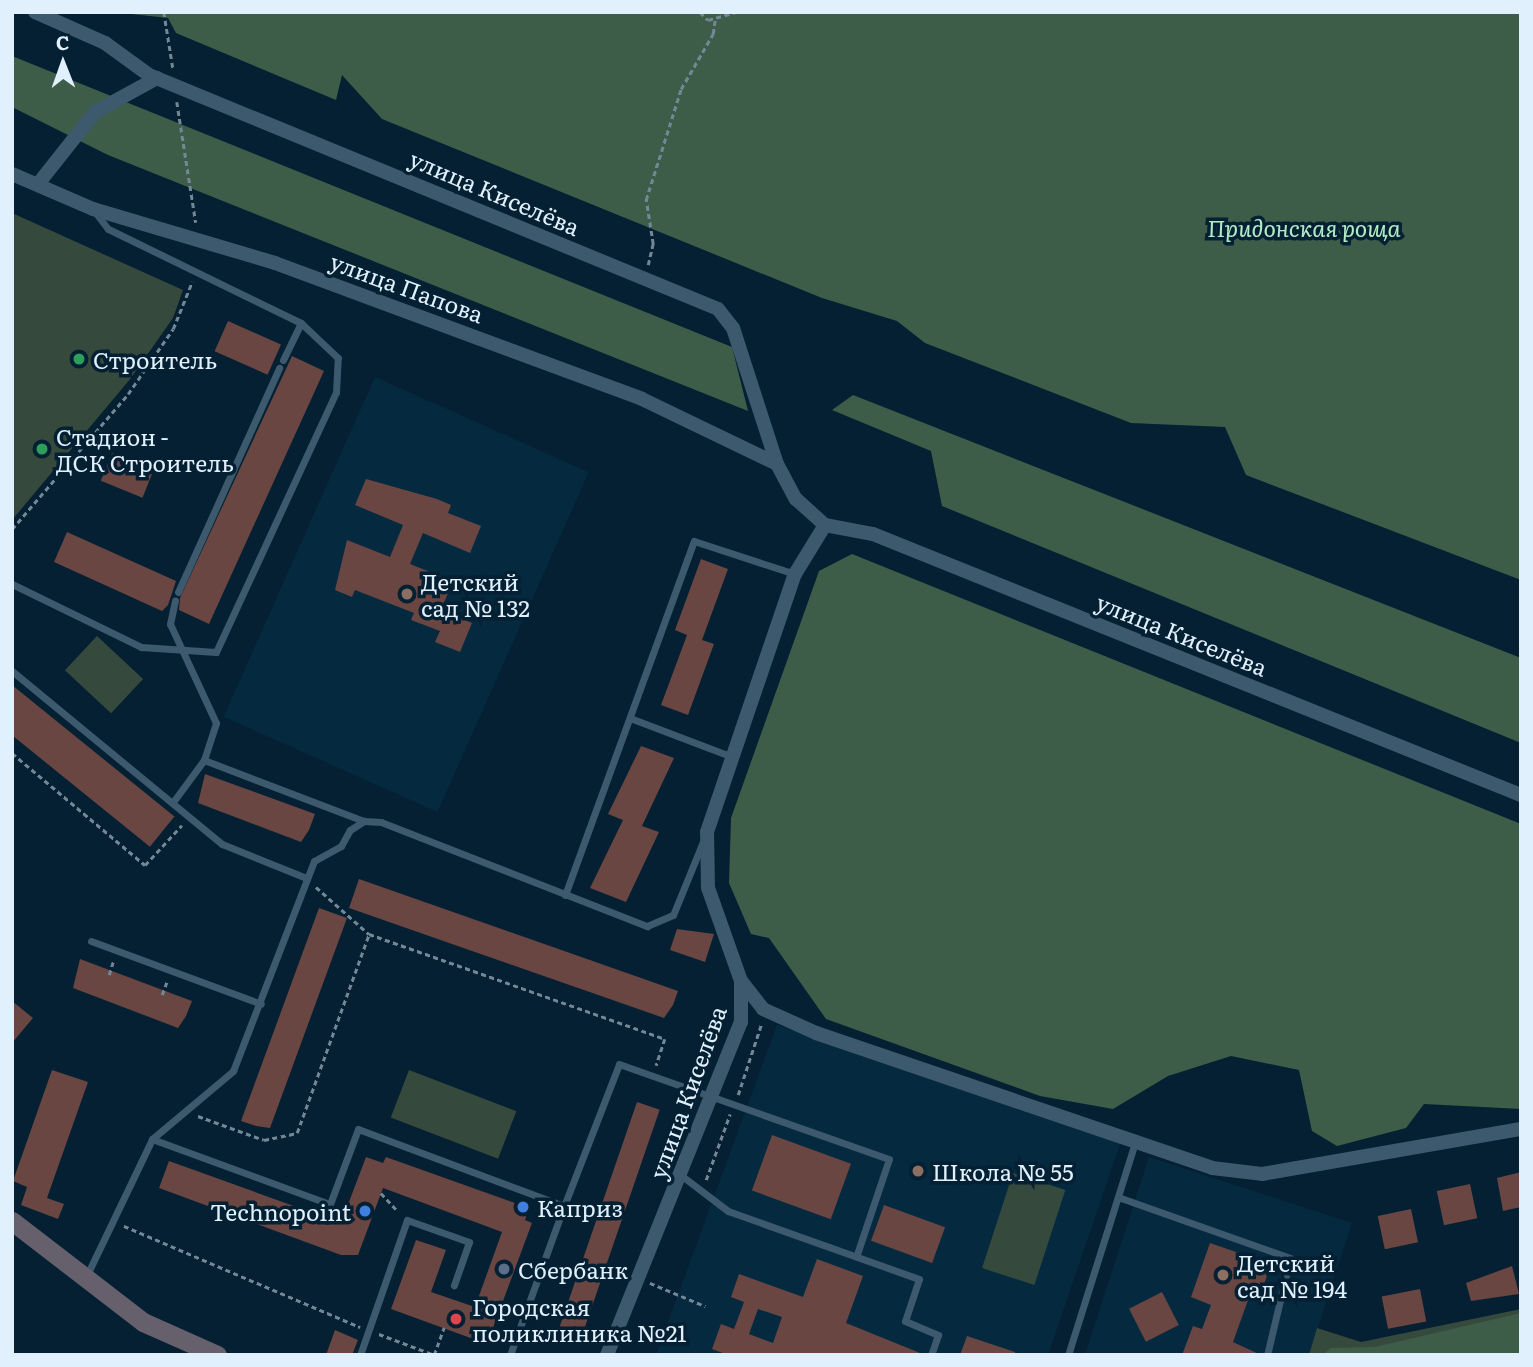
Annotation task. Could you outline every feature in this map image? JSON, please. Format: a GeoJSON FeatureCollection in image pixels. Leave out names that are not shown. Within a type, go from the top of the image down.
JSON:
{"type":"FeatureCollection","features":[{"type":"Feature","properties":{"kind":"street","name":"улица Киселёва"},"geometry":{"type":"LineString","coordinates":[[35,12],[105,43],[157,78],[718,309],[733,328],[777,464],[796,499],[825,524],[873,534],[1521,795]]}},
{"type":"Feature","properties":{"kind":"street"},"geometry":{"type":"LineString","coordinates":[[38,184],[95,112],[157,78]]}},
{"type":"Feature","properties":{"kind":"street","name":"улица Папова"},"geometry":{"type":"LineString","coordinates":[[12,174],[93,209],[200,243],[275,263],[642,399],[777,464]]}},
{"type":"Feature","properties":{"kind":"street","name":"улица Киселёва"},"geometry":{"type":"LineString","coordinates":[[607,1355],[682,1176],[741,1022],[741,982],[708,888],[707,831],[730,756],[794,574],[825,524]]}},
{"type":"Feature","properties":{"kind":"street"},"geometry":{"type":"LineString","coordinates":[[741,982],[763,1009],[816,1033],[1212,1168],[1262,1174],[1521,1129]]}},
{"type":"Feature","properties":{"kind":"street"},"geometry":{"type":"LineString","coordinates":[[12,1221],[84,1280],[143,1322],[217,1355]]}},
{"type":"Feature","properties":{"kind":"lane"},"geometry":{"type":"LineString","coordinates":[[12,584],[141,646],[216,652],[336,392],[338,358],[301,323],[108,229],[93,209]]}},
{"type":"Feature","properties":{"kind":"lane"},"geometry":{"type":"LineString","coordinates":[[283,360],[301,323]]}},
{"type":"Feature","properties":{"kind":"lane"},"geometry":{"type":"LineString","coordinates":[[178,592],[279,368]]}},
{"type":"Feature","properties":{"kind":"lane"},"geometry":{"type":"LineString","coordinates":[[565,895],[694,541],[794,574]]}},
{"type":"Feature","properties":{"kind":"lane"},"geometry":{"type":"LineString","coordinates":[[173,802],[204,760],[216,723],[170,624],[175,601]]}},
{"type":"Feature","properties":{"kind":"lane"},"geometry":{"type":"LineString","coordinates":[[12,671],[222,844],[306,878]]}},
{"type":"Feature","properties":{"kind":"lane"},"geometry":{"type":"LineString","coordinates":[[630,718],[730,756]]}},
{"type":"Feature","properties":{"kind":"lane"},"geometry":{"type":"LineString","coordinates":[[204,760],[364,821],[381,822],[647,926],[662,923],[673,915],[707,831]]}},
{"type":"Feature","properties":{"kind":"lane"},"geometry":{"type":"LineString","coordinates":[[84,1280],[117,1223],[152,1139],[233,1071],[314,861],[341,846],[364,821]]}},
{"type":"Feature","properties":{"kind":"lane"},"geometry":{"type":"LineString","coordinates":[[91,941],[261,1004]]}},
{"type":"Feature","properties":{"kind":"lane"},"geometry":{"type":"LineString","coordinates":[[510,1355],[619,1064],[889,1159],[856,1256]]}},
{"type":"Feature","properties":{"kind":"lane"},"geometry":{"type":"LineString","coordinates":[[152,1139],[330,1205],[358,1129],[564,1206]]}},
{"type":"Feature","properties":{"kind":"lane"},"geometry":{"type":"LineString","coordinates":[[1070,1353],[1135,1142]]}},
{"type":"Feature","properties":{"kind":"lane"},"geometry":{"type":"LineString","coordinates":[[682,1176],[727,1211],[919,1279],[905,1321],[938,1335],[931,1355]]}},
{"type":"Feature","properties":{"kind":"lane"},"geometry":{"type":"LineString","coordinates":[[1118,1197],[1290,1258],[1267,1355]]}},
{"type":"Feature","properties":{"kind":"lane"},"geometry":{"type":"LineString","coordinates":[[360,1355],[407,1220],[469,1242],[454,1285]]}},
{"type":"Feature","properties":{"kind":"path"},"geometry":{"type":"LineString","coordinates":[[164,12],[200,243]]}},
{"type":"Feature","properties":{"kind":"path"},"geometry":{"type":"LineString","coordinates":[[700,12],[715,19],[736,12]]}},
{"type":"Feature","properties":{"kind":"path"},"geometry":{"type":"LineString","coordinates":[[644,278],[653,244],[646,200],[681,89],[713,34],[715,19]]}},
{"type":"Feature","properties":{"kind":"path"},"geometry":{"type":"LineString","coordinates":[[12,529],[128,394],[173,329],[195,270]]}},
{"type":"Feature","properties":{"kind":"path"},"geometry":{"type":"LineString","coordinates":[[12,753],[145,865],[190,817]]}},
{"type":"Feature","properties":{"kind":"path"},"geometry":{"type":"LineString","coordinates":[[306,878],[369,934],[665,1038],[653,1076]]}},
{"type":"Feature","properties":{"kind":"path"},"geometry":{"type":"LineString","coordinates":[[185,1111],[264,1140],[297,1133],[369,934]]}},
{"type":"Feature","properties":{"kind":"path"},"geometry":{"type":"LineString","coordinates":[[381,1193],[407,1220]]}},
{"type":"Feature","properties":{"kind":"path"},"geometry":{"type":"LineString","coordinates":[[117,1223],[368,1331],[435,1355],[444,1328]]}},
{"type":"Feature","properties":{"kind":"path"},"geometry":{"type":"LineString","coordinates":[[647,1282],[705,1306]]}},
{"type":"Feature","properties":{"kind":"shaded area","name":"Детский сад № 132"},"geometry":{"type":"Polygon","coordinates":[[[375,377],[589,472],[437,812],[224,717],[375,377]]]}},
{"type":"Feature","properties":{"kind":"shaded area","name":"Школа № 55"},"geometry":{"type":"Polygon","coordinates":[[[777,1025],[1121,1141],[1048,1355],[656,1355],[777,1025]]]}},
{"type":"Feature","properties":{"kind":"shaded area","name":"Детский сад № 194"},"geometry":{"type":"Polygon","coordinates":[[[1149,1157],[1352,1223],[1309,1355],[1085,1355],[1149,1157]]]}},
{"type":"Feature","properties":{"kind":"green space","name":"Придонская роща"},"geometry":{"type":"Polygon","coordinates":[[[113,12],[1521,12],[1521,580],[1246,475],[1225,427],[1131,423],[925,343],[897,321],[822,298],[382,119],[342,75],[336,100],[176,33],[168,18],[113,12]]]}},
{"type":"Feature","properties":{"kind":"green space"},"geometry":{"type":"Polygon","coordinates":[[[12,56],[732,347],[748,411],[108,155],[12,107],[12,56]]]}},
{"type":"Feature","properties":{"kind":"green space","name":"Стадион - ДСК Строитель"},"geometry":{"type":"Polygon","coordinates":[[[12,213],[183,290],[173,318],[131,378],[12,520],[12,213]]]}},
{"type":"Feature","properties":{"kind":"green space"},"geometry":{"type":"Polygon","coordinates":[[[853,395],[1521,658],[1521,743],[942,506],[931,451],[832,410],[853,395]]]}},
{"type":"Feature","properties":{"kind":"green space"},"geometry":{"type":"Polygon","coordinates":[[[852,554],[1521,824],[1521,1109],[1424,1104],[1406,1128],[1337,1146],[1312,1131],[1299,1070],[1231,1056],[1168,1076],[1113,1109],[1040,1096],[826,1019],[769,938],[751,934],[729,883],[731,818],[819,571],[852,554]]]}},
{"type":"Feature","properties":{"kind":"green space"},"geometry":{"type":"Polygon","coordinates":[[[97,636],[143,679],[111,713],[65,670],[97,636]]]}},
{"type":"Feature","properties":{"kind":"green space"},"geometry":{"type":"Polygon","coordinates":[[[409,1070],[516,1111],[498,1159],[391,1118],[409,1070]]]}},
{"type":"Feature","properties":{"kind":"green space"},"geometry":{"type":"Polygon","coordinates":[[[1013,1173],[1065,1190],[1034,1285],[982,1268],[1013,1173]]]}},
{"type":"Feature","properties":{"kind":"green space"},"geometry":{"type":"Polygon","coordinates":[[[1521,1309],[1521,1355],[1309,1355],[1317,1328],[1361,1342],[1521,1309]]]}},
{"type":"Feature","properties":{"kind":"green space"},"geometry":{"type":"Polygon","coordinates":[[[1521,1313],[1521,1355],[1322,1355],[1331,1348],[1375,1347],[1521,1313]]]}},
{"type":"Feature","properties":{"kind":"building"},"geometry":{"type":"Polygon","coordinates":[[[228,321],[281,345],[268,375],[215,351],[228,321]]]}},
{"type":"Feature","properties":{"kind":"building"},"geometry":{"type":"Polygon","coordinates":[[[292,356],[324,371],[209,624],[179,610],[180,598],[292,356]]]}},
{"type":"Feature","properties":{"kind":"building"},"geometry":{"type":"Polygon","coordinates":[[[112,453],[154,470],[142,498],[101,481],[112,453]]]}},
{"type":"Feature","properties":{"kind":"building"},"geometry":{"type":"Polygon","coordinates":[[[366,479],[437,499],[451,505],[448,513],[481,526],[470,553],[423,533],[410,564],[453,581],[441,610],[472,623],[460,652],[435,642],[440,631],[411,620],[414,613],[355,590],[352,597],[335,590],[347,540],[390,557],[403,525],[355,505],[366,479]]]}},
{"type":"Feature","properties":{"kind":"building"},"geometry":{"type":"Polygon","coordinates":[[[67,532],[176,581],[168,605],[162,611],[54,562],[67,532]]]}},
{"type":"Feature","properties":{"kind":"building"},"geometry":{"type":"Polygon","coordinates":[[[701,559],[728,569],[702,640],[714,644],[688,715],[661,705],[687,635],[675,630],[701,559]]]}},
{"type":"Feature","properties":{"kind":"building"},"geometry":{"type":"Polygon","coordinates":[[[12,685],[174,817],[150,847],[12,735],[12,685]]]}},
{"type":"Feature","properties":{"kind":"building"},"geometry":{"type":"Polygon","coordinates":[[[641,746],[674,758],[642,826],[659,832],[626,902],[590,888],[623,820],[608,814],[641,746]]]}},
{"type":"Feature","properties":{"kind":"building"},"geometry":{"type":"Polygon","coordinates":[[[205,774],[315,814],[309,830],[301,842],[198,803],[205,774]]]}},
{"type":"Feature","properties":{"kind":"building"},"geometry":{"type":"Polygon","coordinates":[[[359,879],[678,991],[673,1005],[664,1018],[349,908],[359,879]]]}},
{"type":"Feature","properties":{"kind":"building"},"geometry":{"type":"Polygon","coordinates":[[[319,908],[347,918],[270,1128],[256,1126],[241,1121],[319,908]]]}},
{"type":"Feature","properties":{"kind":"building"},"geometry":{"type":"Polygon","coordinates":[[[677,929],[714,934],[705,962],[670,950],[677,929]]]}},
{"type":"Feature","properties":{"kind":"building"},"geometry":{"type":"Polygon","coordinates":[[[80,959],[192,1001],[186,1016],[178,1028],[73,988],[80,959]]]}},
{"type":"Feature","properties":{"kind":"building"},"geometry":{"type":"Polygon","coordinates":[[[12,1001],[33,1018],[12,1043],[12,1001]]]}},
{"type":"Feature","properties":{"kind":"building"},"geometry":{"type":"Polygon","coordinates":[[[52,1070],[88,1082],[47,1198],[64,1204],[58,1219],[21,1205],[27,1187],[13,1181],[52,1070]]]}},
{"type":"Feature","properties":{"kind":"building"},"geometry":{"type":"Polygon","coordinates":[[[637,1102],[660,1110],[581,1340],[558,1332],[637,1102]]]}},
{"type":"Feature","properties":{"kind":"building"},"geometry":{"type":"Polygon","coordinates":[[[772,1135],[851,1164],[831,1219],[752,1190],[772,1135]]]}},
{"type":"Feature","properties":{"kind":"building"},"geometry":{"type":"Polygon","coordinates":[[[366,1157],[383,1163],[386,1157],[529,1208],[525,1220],[532,1223],[487,1344],[391,1309],[416,1240],[446,1250],[431,1292],[475,1307],[502,1232],[383,1188],[358,1255],[341,1255],[159,1188],[169,1161],[341,1223],[366,1157]]]}},
{"type":"Feature","properties":{"kind":"building"},"geometry":{"type":"Polygon","coordinates":[[[1521,1172],[1521,1207],[1503,1211],[1497,1178],[1521,1172]]]}},
{"type":"Feature","properties":{"kind":"building"},"geometry":{"type":"Polygon","coordinates":[[[1470,1184],[1477,1218],[1444,1225],[1437,1191],[1470,1184]]]}},
{"type":"Feature","properties":{"kind":"building"},"geometry":{"type":"Polygon","coordinates":[[[884,1205],[945,1227],[932,1263],[871,1241],[884,1205]]]}},
{"type":"Feature","properties":{"kind":"building"},"geometry":{"type":"Polygon","coordinates":[[[1411,1209],[1418,1242],[1385,1249],[1378,1216],[1411,1209]]]}},
{"type":"Feature","properties":{"kind":"building"},"geometry":{"type":"Polygon","coordinates":[[[1210,1243],[1271,1264],[1261,1293],[1252,1289],[1233,1342],[1261,1355],[1182,1355],[1193,1326],[1202,1329],[1211,1305],[1191,1297],[1210,1243]]]}},
{"type":"Feature","properties":{"kind":"building"},"geometry":{"type":"Polygon","coordinates":[[[817,1259],[863,1276],[846,1323],[925,1355],[728,1355],[712,1349],[721,1324],[734,1329],[744,1302],[731,1297],[739,1274],[803,1297],[817,1259]],[[758,1309],[749,1334],[773,1343],[782,1317],[758,1309]]]}},
{"type":"Feature","properties":{"kind":"building"},"geometry":{"type":"Polygon","coordinates":[[[1512,1266],[1519,1294],[1471,1301],[1466,1283],[1512,1266]]]}},
{"type":"Feature","properties":{"kind":"building"},"geometry":{"type":"Polygon","coordinates":[[[1420,1289],[1426,1321],[1388,1329],[1382,1296],[1420,1289]]]}},
{"type":"Feature","properties":{"kind":"building"},"geometry":{"type":"Polygon","coordinates":[[[1162,1292],[1179,1325],[1146,1342],[1129,1309],[1162,1292]]]}},
{"type":"Feature","properties":{"kind":"building"},"geometry":{"type":"Polygon","coordinates":[[[335,1330],[358,1340],[352,1355],[326,1355],[335,1330]]]}},
{"type":"Feature","properties":{"kind":"building"},"geometry":{"type":"Polygon","coordinates":[[[967,1336],[1015,1352],[1015,1355],[960,1355],[967,1336]]]}},
{"type":"Feature","properties":{"kind":"place","name":"Строитель"},"geometry":{"type":"Point","coordinates":[79,359]}},
{"type":"Feature","properties":{"kind":"place","name":"Стадион - ДСК Строитель"},"geometry":{"type":"Point","coordinates":[42,449]}},
{"type":"Feature","properties":{"kind":"place","name":"Детский сад № 132"},"geometry":{"type":"Point","coordinates":[407,594]}},
{"type":"Feature","properties":{"kind":"place","name":"Школа № 55"},"geometry":{"type":"Point","coordinates":[918,1171]}},
{"type":"Feature","properties":{"kind":"place","name":"Каприз"},"geometry":{"type":"Point","coordinates":[523,1207]}},
{"type":"Feature","properties":{"kind":"place","name":"Technopoint"},"geometry":{"type":"Point","coordinates":[365,1211]}},
{"type":"Feature","properties":{"kind":"place","name":"Сбербанк"},"geometry":{"type":"Point","coordinates":[504,1269]}},
{"type":"Feature","properties":{"kind":"place","name":"Детский сад № 194"},"geometry":{"type":"Point","coordinates":[1223,1275]}},
{"type":"Feature","properties":{"kind":"place","name":"Городская поликлиника №21"},"geometry":{"type":"Point","coordinates":[456,1319]}}]}
